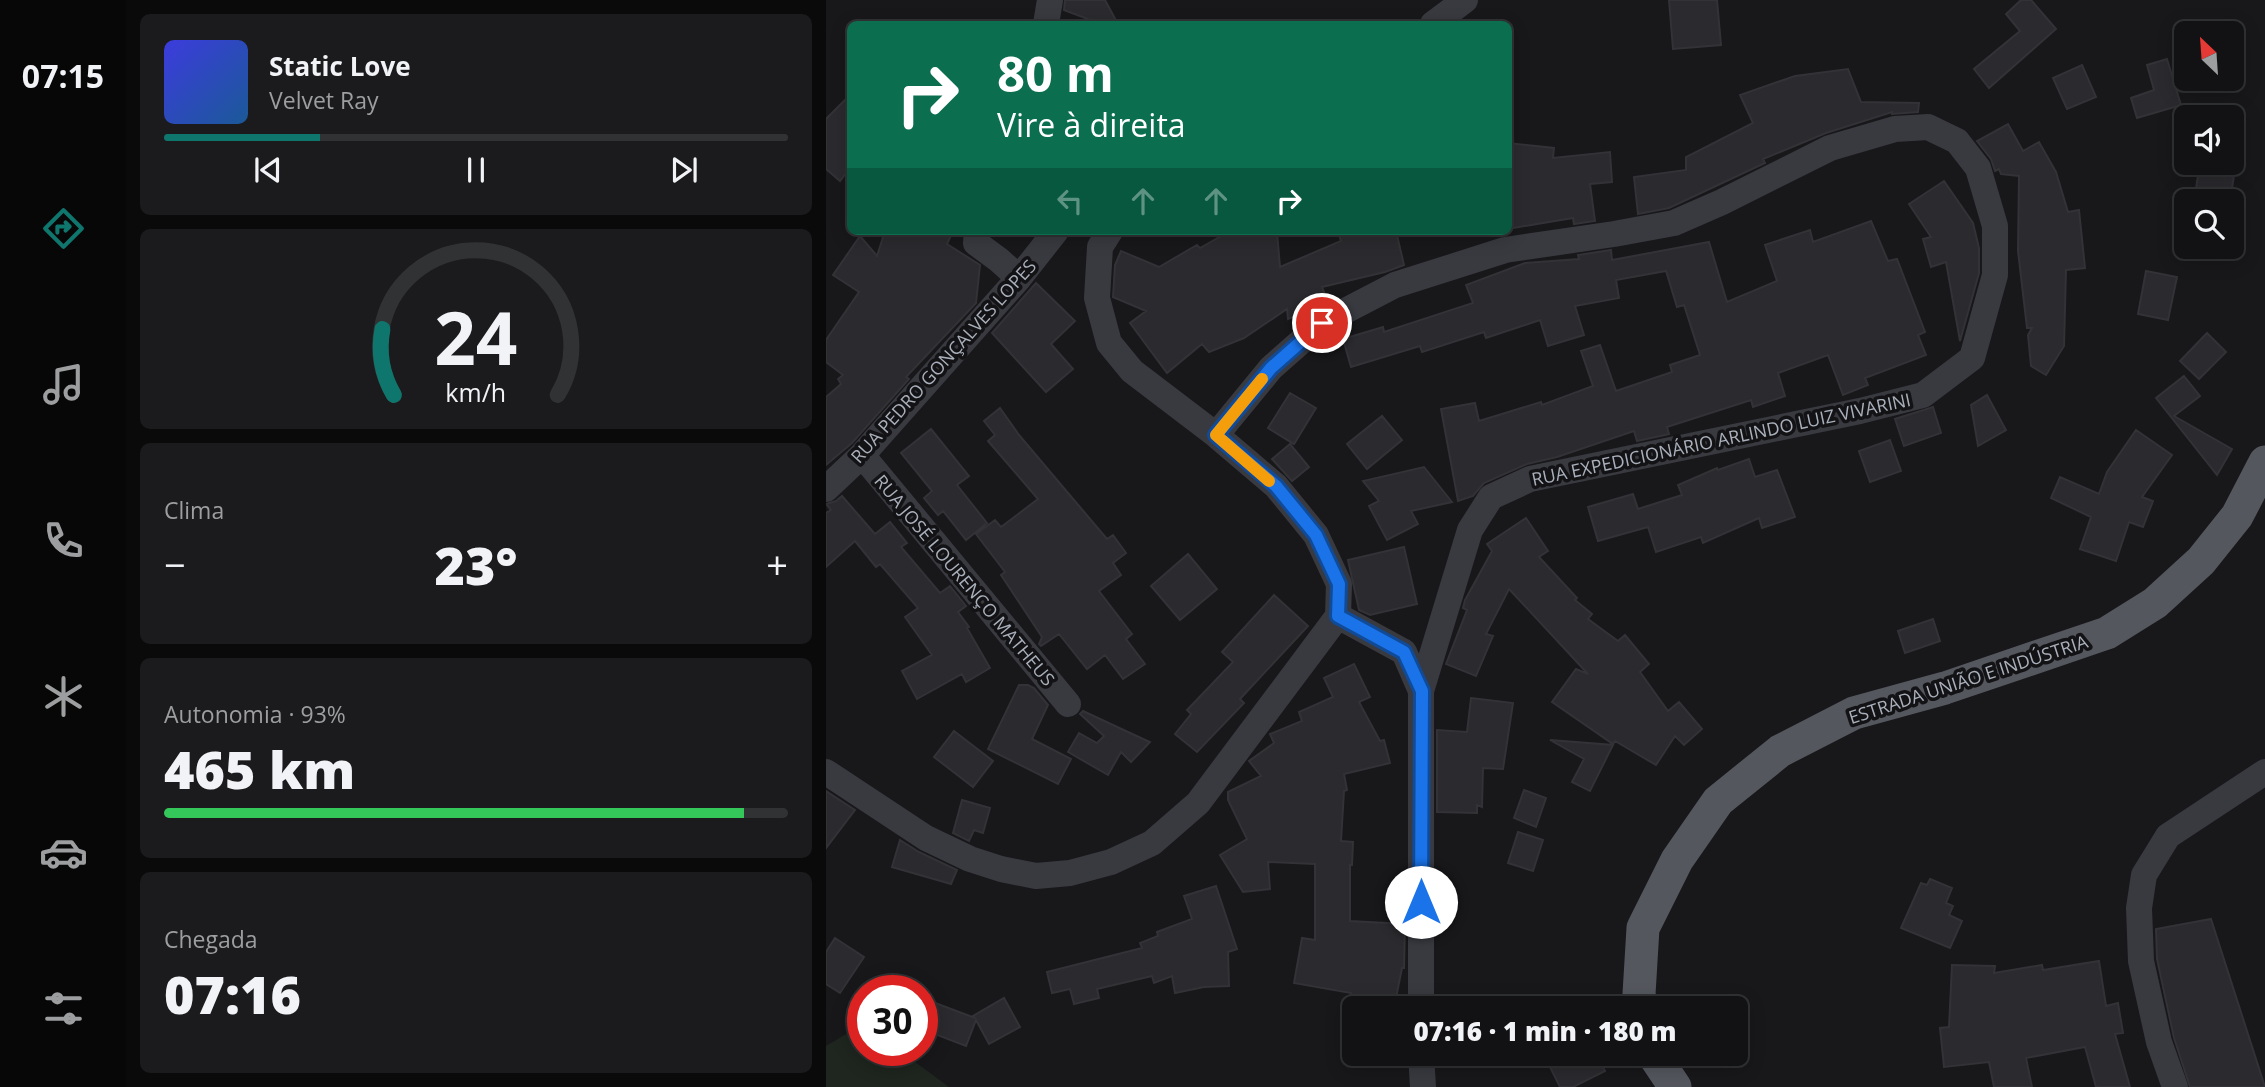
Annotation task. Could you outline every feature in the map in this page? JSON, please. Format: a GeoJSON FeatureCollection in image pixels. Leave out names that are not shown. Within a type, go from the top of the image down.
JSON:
{"type":"FeatureCollection","features":[{"type":"Feature","properties":{"kind":"main road","name":"ESTRADA UNIÃO E INDÚSTRIA"},"geometry":{"type":"LineString","coordinates":[[1639,996],[1643,928],[1677,860],[1718,801],[1780,751],[1854,713],[1945,688],[2107,634],[2155,603],[2201,561],[2237,516],[2265,462]]}},
{"type":"Feature","properties":{"kind":"main road"},"geometry":{"type":"LineString","coordinates":[[1661,1066],[1675,1087]]}},
{"type":"Feature","properties":{"kind":"street"},"geometry":{"type":"LineString","coordinates":[[1046,21],[1050,0]]}},
{"type":"Feature","properties":{"kind":"street"},"geometry":{"type":"LineString","coordinates":[[1437,21],[1465,0]]}},
{"type":"Feature","properties":{"kind":"street","name":"RUA EXPEDICIONÁRIO ARLINDO LUIZ VIVARINI"},"geometry":{"type":"LineString","coordinates":[[1216,435],[1271,368],[1322,323],[1395,285],[1505,250],[1674,223],[1830,148],[1895,129],[1928,128],[1956,141],[1971,159],[1978,168],[1995,226],[1995,275],[1972,358],[1923,395],[1860,411],[1530,480],[1491,497],[1470,530],[1422,691]]}},
{"type":"Feature","properties":{"kind":"street"},"geometry":{"type":"LineString","coordinates":[[976,235],[976,243],[1019,278]]}},
{"type":"Feature","properties":{"kind":"street","name":"RUA PEDRO GONÇALVES LOPES"},"geometry":{"type":"LineString","coordinates":[[826,489],[862,455],[1019,278],[1053,235]]}},
{"type":"Feature","properties":{"kind":"street"},"geometry":{"type":"LineString","coordinates":[[826,772],[926,838],[970,859],[1001,869],[1036,876],[1070,873],[1111,862],[1152,843],[1198,803],[1338,616],[1339,584],[1316,535],[1276,486],[1216,435],[1132,371],[1109,342],[1097,298],[1100,247],[1108,235]]}},
{"type":"Feature","properties":{"kind":"street","name":"RUA JOSÉ LOURENÇO MATHEUS"},"geometry":{"type":"LineString","coordinates":[[862,455],[1068,704]]}},
{"type":"Feature","properties":{"kind":"street"},"geometry":{"type":"LineString","coordinates":[[1338,616],[1404,652],[1422,691],[1421,996]]}},
{"type":"Feature","properties":{"kind":"street"},"geometry":{"type":"LineString","coordinates":[[2175,1087],[2159,1042],[2141,961],[2139,908],[2144,875],[2168,836],[2265,772]]}},
{"type":"Feature","properties":{"kind":"street"},"geometry":{"type":"LineString","coordinates":[[1422,1066],[1423,1087]]}},
{"type":"Feature","properties":{"kind":"shaded area"},"geometry":{"type":"Polygon","coordinates":[[[847,1034],[847,1066],[921,1066],[949,1087],[826,1087],[826,1046],[847,1034]]]}},
{"type":"Feature","properties":{"kind":"building"},"geometry":{"type":"Polygon","coordinates":[[[1065,0],[1105,0],[1116,21],[1093,21],[1064,10],[1065,0]]]}},
{"type":"Feature","properties":{"kind":"building"},"geometry":{"type":"Polygon","coordinates":[[[1669,0],[1717,0],[1721,45],[1673,49],[1669,0]]]}},
{"type":"Feature","properties":{"kind":"building"},"geometry":{"type":"Polygon","coordinates":[[[2021,0],[2031,0],[2056,29],[1989,88],[1974,69],[2020,31],[2006,14],[2021,0]]]}},
{"type":"Feature","properties":{"kind":"building"},"geometry":{"type":"Polygon","coordinates":[[[2167,59],[2174,91],[2177,91],[2181,105],[2137,118],[2131,98],[2154,90],[2147,65],[2167,59]]]}},
{"type":"Feature","properties":{"kind":"building"},"geometry":{"type":"Polygon","coordinates":[[[2082,65],[2096,97],[2067,109],[2053,78],[2082,65]]]}},
{"type":"Feature","properties":{"kind":"building"},"geometry":{"type":"Polygon","coordinates":[[[1848,69],[1861,102],[1919,103],[1918,112],[1892,112],[1826,133],[1763,159],[1765,163],[1669,208],[1638,214],[1634,177],[1686,170],[1686,157],[1753,123],[1740,95],[1795,76],[1848,69]]]}},
{"type":"Feature","properties":{"kind":"building"},"geometry":{"type":"Polygon","coordinates":[[[847,98],[847,172],[840,181],[826,169],[826,119],[847,98]]]}},
{"type":"Feature","properties":{"kind":"building"},"geometry":{"type":"Polygon","coordinates":[[[2008,124],[2023,151],[2039,142],[2056,172],[2068,212],[2079,210],[2085,268],[2066,270],[2064,346],[2046,375],[2031,366],[2028,335],[2032,328],[2027,328],[2018,251],[2019,176],[2001,174],[1999,169],[1995,171],[1991,159],[1977,141],[2008,124]]]}},
{"type":"Feature","properties":{"kind":"building"},"geometry":{"type":"Polygon","coordinates":[[[1512,143],[1554,148],[1553,158],[1610,152],[1612,182],[1590,184],[1595,221],[1574,224],[1573,218],[1513,228],[1512,143]]]}},
{"type":"Feature","properties":{"kind":"building"},"geometry":{"type":"Polygon","coordinates":[[[2198,175],[2234,175],[2232,189],[2196,189],[2198,175]]]}},
{"type":"Feature","properties":{"kind":"building"},"geometry":{"type":"Polygon","coordinates":[[[1944,181],[1973,223],[1979,248],[1979,273],[1960,341],[1946,262],[1931,267],[1923,239],[1931,237],[1909,204],[1944,181]]]}},
{"type":"Feature","properties":{"kind":"building"},"geometry":{"type":"Polygon","coordinates":[[[1871,221],[1888,261],[1897,259],[1925,332],[1918,335],[1926,355],[1865,378],[1868,385],[1843,395],[1828,355],[1778,373],[1785,396],[1753,407],[1751,400],[1667,427],[1669,434],[1637,441],[1634,431],[1557,457],[1527,464],[1484,483],[1473,496],[1458,501],[1441,409],[1475,403],[1479,421],[1541,402],[1542,405],[1593,386],[1581,351],[1600,345],[1616,391],[1672,372],[1670,365],[1700,355],[1684,305],[1677,307],[1666,271],[1616,280],[1619,298],[1575,306],[1584,335],[1548,346],[1540,320],[1486,338],[1484,332],[1422,352],[1420,346],[1351,367],[1343,339],[1383,327],[1384,332],[1473,303],[1466,285],[1525,263],[1579,259],[1578,255],[1611,250],[1612,260],[1709,242],[1727,302],[1777,281],[1765,245],[1810,230],[1813,242],[1871,221]]]}},
{"type":"Feature","properties":{"kind":"building"},"geometry":{"type":"Polygon","coordinates":[[[884,235],[951,235],[947,244],[980,265],[976,303],[906,377],[909,379],[852,443],[826,465],[826,397],[841,384],[838,379],[843,375],[826,362],[826,340],[859,292],[833,275],[860,236],[877,256],[884,235]]]}},
{"type":"Feature","properties":{"kind":"building"},"geometry":{"type":"Polygon","coordinates":[[[1223,235],[1277,235],[1280,267],[1341,241],[1339,235],[1397,235],[1404,265],[1322,287],[1328,302],[1288,319],[1287,309],[1244,338],[1209,352],[1202,344],[1167,373],[1130,323],[1146,311],[1113,297],[1115,265],[1121,251],[1159,267],[1197,245],[1200,248],[1223,235]]]}},
{"type":"Feature","properties":{"kind":"building"},"geometry":{"type":"Polygon","coordinates":[[[2146,271],[2177,277],[2168,320],[2138,314],[2146,271]]]}},
{"type":"Feature","properties":{"kind":"building"},"geometry":{"type":"Polygon","coordinates":[[[1036,283],[1075,321],[1051,344],[1073,369],[1046,392],[992,333],[1036,283]]]}},
{"type":"Feature","properties":{"kind":"building"},"geometry":{"type":"Polygon","coordinates":[[[2207,333],[2226,352],[2199,379],[2180,361],[2207,333]]]}},
{"type":"Feature","properties":{"kind":"building"},"geometry":{"type":"Polygon","coordinates":[[[2184,376],[2200,396],[2174,416],[2232,449],[2217,475],[2156,398],[2184,376]]]}},
{"type":"Feature","properties":{"kind":"building"},"geometry":{"type":"Polygon","coordinates":[[[1290,393],[1316,408],[1294,444],[1268,428],[1290,393]]]}},
{"type":"Feature","properties":{"kind":"building"},"geometry":{"type":"Polygon","coordinates":[[[1987,395],[2006,430],[1978,446],[1971,405],[1987,395]]]}},
{"type":"Feature","properties":{"kind":"building"},"geometry":{"type":"Polygon","coordinates":[[[1933,407],[1941,433],[1904,446],[1895,419],[1933,407]]]}},
{"type":"Feature","properties":{"kind":"building"},"geometry":{"type":"Polygon","coordinates":[[[1000,408],[1019,435],[1107,539],[1113,535],[1126,553],[1113,563],[1121,575],[1099,591],[1132,634],[1126,639],[1145,664],[1123,679],[1105,655],[1087,669],[1059,634],[1041,646],[1039,644],[1042,637],[1001,575],[1005,572],[976,534],[995,520],[1001,527],[1038,499],[988,441],[995,435],[984,421],[1000,408]]]}},
{"type":"Feature","properties":{"kind":"building"},"geometry":{"type":"Polygon","coordinates":[[[1382,416],[1402,440],[1367,469],[1347,444],[1382,416]]]}},
{"type":"Feature","properties":{"kind":"building"},"geometry":{"type":"Polygon","coordinates":[[[931,429],[969,476],[957,485],[987,523],[966,540],[943,511],[938,515],[924,498],[932,491],[901,453],[931,429]]]}},
{"type":"Feature","properties":{"kind":"building"},"geometry":{"type":"Polygon","coordinates":[[[2136,430],[2172,455],[2142,497],[2153,501],[2143,527],[2129,522],[2116,561],[2080,549],[2091,517],[2051,498],[2060,477],[2099,494],[2107,472],[2136,430]]]}},
{"type":"Feature","properties":{"kind":"building"},"geometry":{"type":"Polygon","coordinates":[[[1890,440],[1901,471],[1870,482],[1859,451],[1890,440]]]}},
{"type":"Feature","properties":{"kind":"building"},"geometry":{"type":"Polygon","coordinates":[[[1290,444],[1309,467],[1292,481],[1272,459],[1290,444]]]}},
{"type":"Feature","properties":{"kind":"building"},"geometry":{"type":"Polygon","coordinates":[[[1749,459],[1755,477],[1777,470],[1795,517],[1762,528],[1759,518],[1703,543],[1701,537],[1656,552],[1648,527],[1598,541],[1588,507],[1633,494],[1638,509],[1682,495],[1678,485],[1717,468],[1718,470],[1749,459]]]}},
{"type":"Feature","properties":{"kind":"building"},"geometry":{"type":"Polygon","coordinates":[[[1424,467],[1452,502],[1411,511],[1418,524],[1387,540],[1369,506],[1379,501],[1363,481],[1424,467]]]}},
{"type":"Feature","properties":{"kind":"building"},"geometry":{"type":"Polygon","coordinates":[[[842,496],[875,534],[890,522],[907,543],[901,547],[940,593],[950,586],[966,606],[958,612],[969,627],[967,628],[990,668],[966,682],[962,674],[917,699],[902,671],[932,655],[905,617],[918,608],[880,564],[876,567],[855,541],[826,567],[826,513],[831,510],[826,504],[842,496]]]}},
{"type":"Feature","properties":{"kind":"building"},"geometry":{"type":"Polygon","coordinates":[[[1526,518],[1548,551],[1539,557],[1577,598],[1575,600],[1592,614],[1588,619],[1618,641],[1625,635],[1649,664],[1640,672],[1668,711],[1679,702],[1702,729],[1684,745],[1675,736],[1656,765],[1615,741],[1613,744],[1552,702],[1576,669],[1588,674],[1509,589],[1486,634],[1493,636],[1476,676],[1446,664],[1467,610],[1463,608],[1465,600],[1492,551],[1487,544],[1526,518]]]}},
{"type":"Feature","properties":{"kind":"building"},"geometry":{"type":"Polygon","coordinates":[[[1404,547],[1417,604],[1370,615],[1359,610],[1348,560],[1404,547]]]}},
{"type":"Feature","properties":{"kind":"building"},"geometry":{"type":"Polygon","coordinates":[[[1188,554],[1217,589],[1180,620],[1151,586],[1188,554]]]}},
{"type":"Feature","properties":{"kind":"building"},"geometry":{"type":"Polygon","coordinates":[[[1274,595],[1308,626],[1240,699],[1244,703],[1197,752],[1175,734],[1191,714],[1187,710],[1233,662],[1222,652],[1274,595]]]}},
{"type":"Feature","properties":{"kind":"building"},"geometry":{"type":"Polygon","coordinates":[[[1933,619],[1940,641],[1905,653],[1898,631],[1933,619]]]}},
{"type":"Feature","properties":{"kind":"building"},"geometry":{"type":"Polygon","coordinates":[[[1354,664],[1370,697],[1359,702],[1380,741],[1384,740],[1390,763],[1344,774],[1347,790],[1344,791],[1341,841],[1353,842],[1350,865],[1350,921],[1405,924],[1404,968],[1396,996],[1350,996],[1351,993],[1294,983],[1302,938],[1315,940],[1315,864],[1268,862],[1270,889],[1243,892],[1220,855],[1247,839],[1228,800],[1228,792],[1261,776],[1249,761],[1274,743],[1270,734],[1302,721],[1299,712],[1333,697],[1324,678],[1354,664]]]}},
{"type":"Feature","properties":{"kind":"building"},"geometry":{"type":"Polygon","coordinates":[[[1019,685],[1034,688],[1048,705],[1032,739],[1071,759],[1058,784],[988,749],[1019,685]]]}},
{"type":"Feature","properties":{"kind":"building"},"geometry":{"type":"Polygon","coordinates":[[[1471,698],[1513,703],[1503,769],[1483,768],[1482,807],[1477,805],[1477,813],[1437,812],[1437,730],[1467,732],[1471,698]]]}},
{"type":"Feature","properties":{"kind":"building"},"geometry":{"type":"Polygon","coordinates":[[[1083,711],[1150,742],[1131,762],[1121,752],[1108,775],[1068,752],[1079,733],[1097,743],[1104,736],[1080,714],[1083,711]]]}},
{"type":"Feature","properties":{"kind":"building"},"geometry":{"type":"Polygon","coordinates":[[[954,731],[993,761],[973,787],[934,757],[954,731]]]}},
{"type":"Feature","properties":{"kind":"building"},"geometry":{"type":"Polygon","coordinates":[[[1550,740],[1613,745],[1590,791],[1572,782],[1584,759],[1550,740]]]}},
{"type":"Feature","properties":{"kind":"building"},"geometry":{"type":"Polygon","coordinates":[[[1524,790],[1546,798],[1536,827],[1514,818],[1524,790]]]}},
{"type":"Feature","properties":{"kind":"building"},"geometry":{"type":"Polygon","coordinates":[[[826,791],[855,810],[826,848],[826,791]]]}},
{"type":"Feature","properties":{"kind":"building"},"geometry":{"type":"Polygon","coordinates":[[[962,800],[990,808],[983,833],[974,830],[969,841],[953,833],[962,800]]]}},
{"type":"Feature","properties":{"kind":"building"},"geometry":{"type":"Polygon","coordinates":[[[1518,832],[1543,840],[1533,871],[1508,863],[1518,832]]]}},
{"type":"Feature","properties":{"kind":"building"},"geometry":{"type":"Polygon","coordinates":[[[900,840],[957,870],[951,884],[892,867],[900,840]]]}},
{"type":"Feature","properties":{"kind":"building"},"geometry":{"type":"Polygon","coordinates":[[[1930,879],[1952,888],[1946,903],[1953,906],[1949,915],[1962,921],[1950,948],[1901,928],[1921,883],[1927,885],[1930,879]]]}},
{"type":"Feature","properties":{"kind":"building"},"geometry":{"type":"Polygon","coordinates":[[[1216,886],[1237,949],[1228,952],[1229,986],[1204,987],[1175,993],[1172,976],[1154,983],[1152,976],[1097,989],[1099,998],[1074,1004],[1070,989],[1052,993],[1047,972],[1142,948],[1140,943],[1158,936],[1157,932],[1192,919],[1184,896],[1216,886]]]}},
{"type":"Feature","properties":{"kind":"building"},"geometry":{"type":"Polygon","coordinates":[[[2211,919],[2265,1087],[2190,1087],[2174,1038],[2157,959],[2156,929],[2211,919]]]}},
{"type":"Feature","properties":{"kind":"building"},"geometry":{"type":"Polygon","coordinates":[[[835,938],[864,957],[852,975],[847,975],[847,982],[840,993],[826,984],[826,952],[835,938]]]}},
{"type":"Feature","properties":{"kind":"building"},"geometry":{"type":"Polygon","coordinates":[[[2099,961],[2106,1006],[2118,1003],[2123,1033],[2115,1034],[2130,1087],[2096,1087],[2085,1047],[2026,1058],[2032,1087],[1994,1087],[1989,1062],[1944,1067],[1940,1028],[1949,1027],[1952,965],[1995,966],[1994,973],[2042,965],[2043,970],[2099,961]]]}},
{"type":"Feature","properties":{"kind":"building"},"geometry":{"type":"Polygon","coordinates":[[[1004,998],[1020,1027],[989,1044],[976,1020],[966,1046],[938,1035],[938,1004],[975,1018],[973,1016],[1004,998]]]}},
{"type":"Feature","properties":{"kind":"building"},"geometry":{"type":"Polygon","coordinates":[[[1603,1066],[1605,1071],[1573,1087],[1560,1087],[1550,1067],[1603,1066]]]}},
{"type":"Feature","properties":{"kind":"slow traffic"},"geometry":{"type":"LineString","coordinates":[[1262,379],[1216,435],[1269,481]]}},
{"type":"Feature","properties":{"kind":"route"},"geometry":{"type":"LineString","coordinates":[[1322,323],[1271,368],[1216,435],[1276,486],[1316,535],[1339,584],[1338,616],[1404,652],[1422,691],[1421,902]]}}]}
